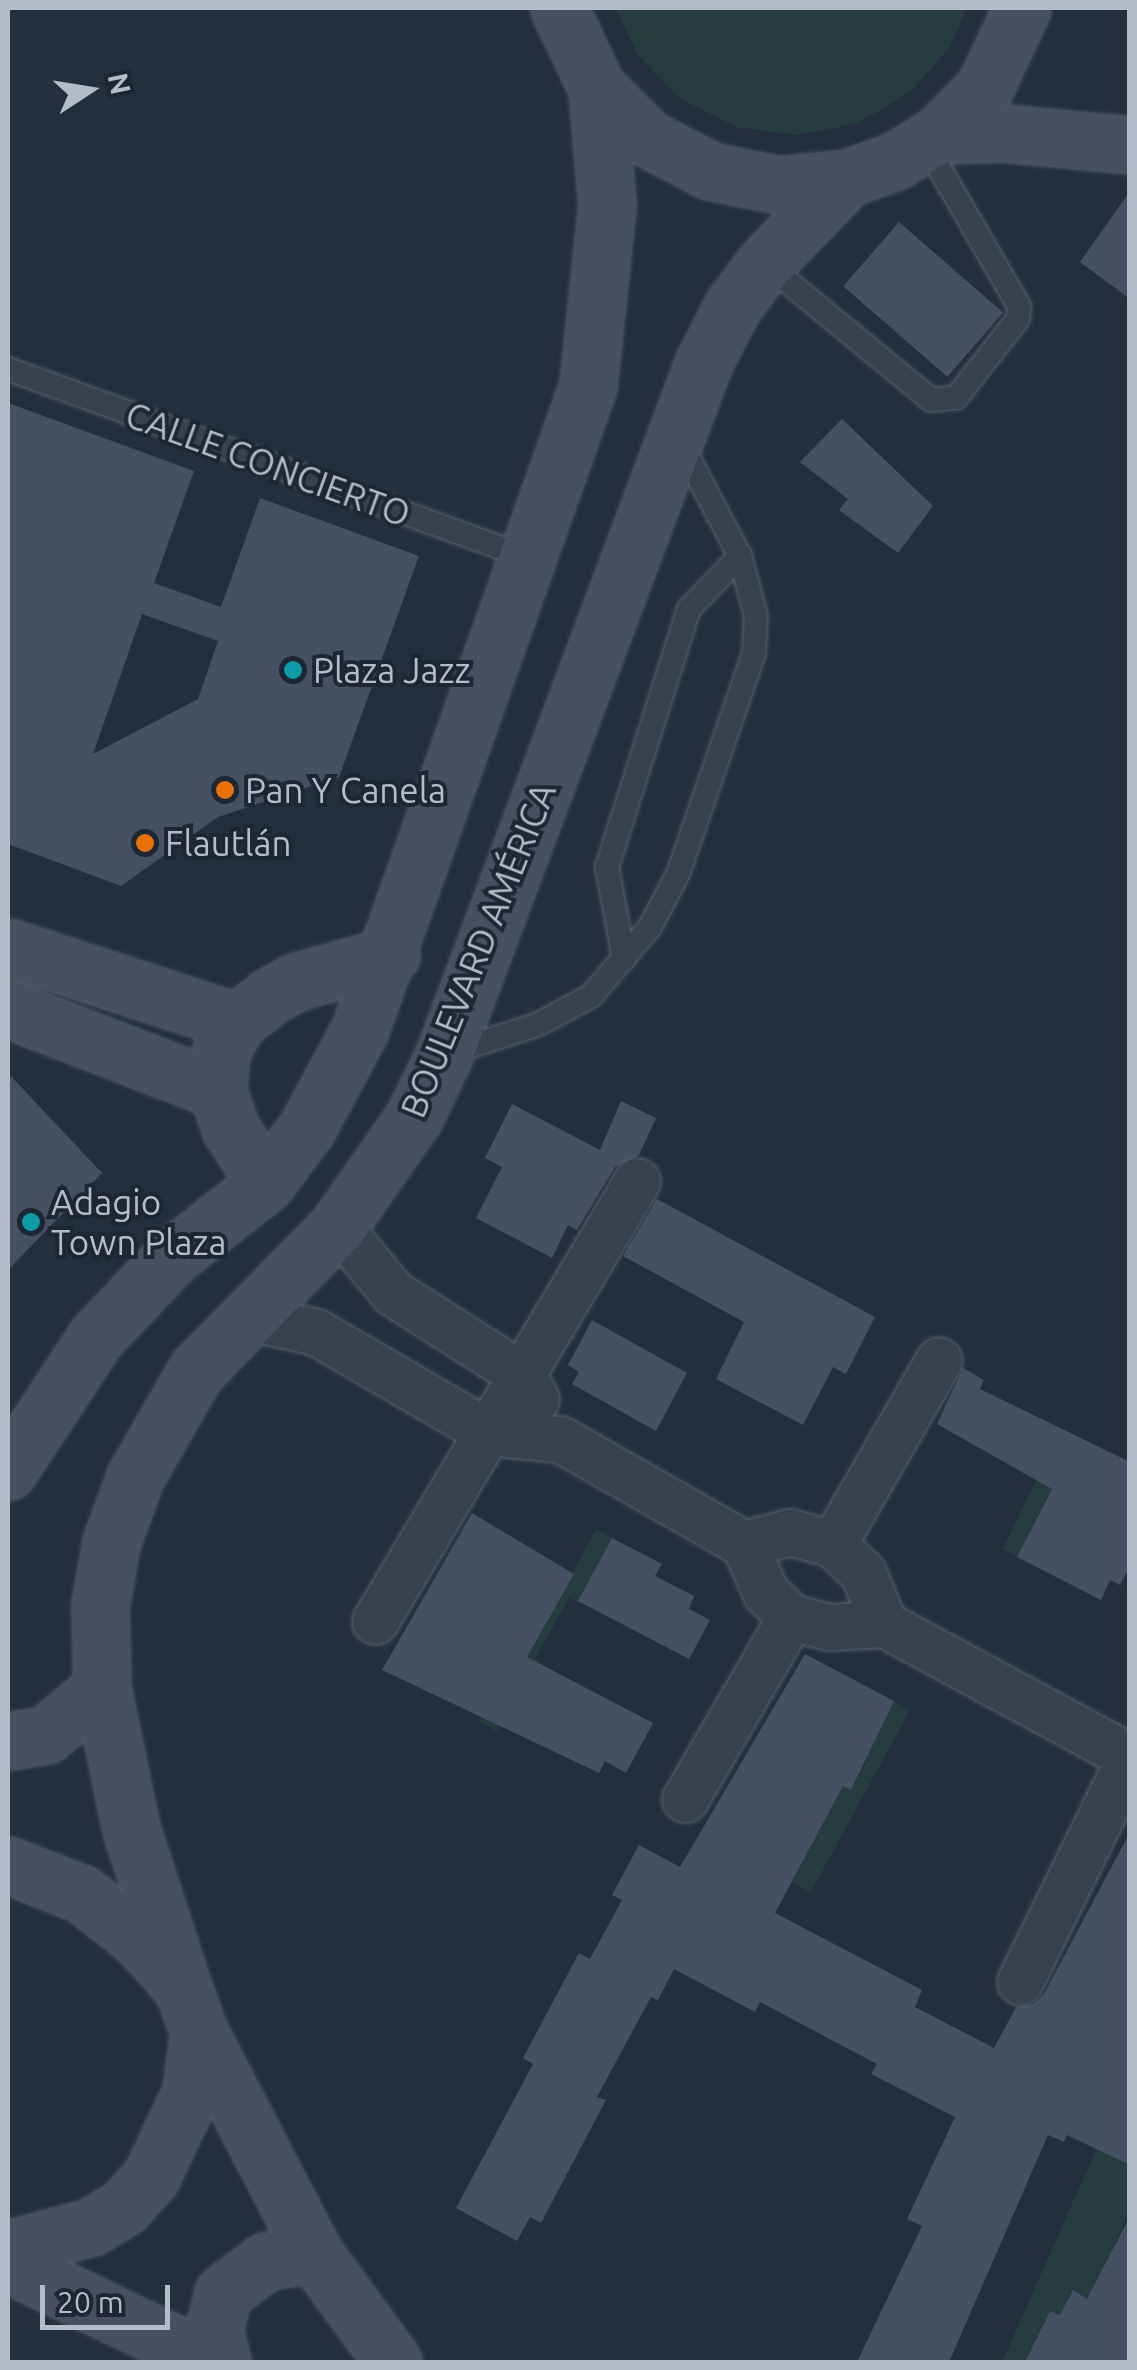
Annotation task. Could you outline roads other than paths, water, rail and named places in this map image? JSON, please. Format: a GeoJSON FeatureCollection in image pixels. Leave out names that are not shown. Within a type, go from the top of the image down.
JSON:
{"type":"FeatureCollection","features":[{"type":"Feature","properties":{"kind":"main road"},"geometry":{"type":"LineString","coordinates":[[8,1471],[96,1337],[172,1257],[266,1183],[339,1074],[391,955],[588,386],[607,205],[596,88],[559,8]]}},
{"type":"Feature","properties":{"kind":"main road"},"geometry":{"type":"LineString","coordinates":[[596,88],[647,138],[710,171],[778,184],[848,178],[932,139],[986,87],[1022,8]]}},
{"type":"Feature","properties":{"kind":"main road"},"geometry":{"type":"LineString","coordinates":[[932,139],[1003,132],[1130,146]]}},
{"type":"Feature","properties":{"kind":"main road","name":"BOULEVARD AMÉRICA"},"geometry":{"type":"LineString","coordinates":[[191,2010],[131,1828],[102,1688],[100,1606],[112,1543],[135,1476],[196,1371],[244,1316],[338,1226],[414,1117],[444,1055],[676,436],[732,307],[766,263],[848,178]]}},
{"type":"Feature","properties":{"kind":"main road"},"geometry":{"type":"LineString","coordinates":[[8,947],[238,1022]]}},
{"type":"Feature","properties":{"kind":"main road"},"geometry":{"type":"LineString","coordinates":[[266,1183],[230,1128],[218,1090],[221,1051],[238,1022],[295,982],[391,955]]}},
{"type":"Feature","properties":{"kind":"main road"},"geometry":{"type":"LineString","coordinates":[[8,1009],[218,1090]]}},
{"type":"Feature","properties":{"kind":"main road"},"geometry":{"type":"LineString","coordinates":[[8,1741],[46,1734],[102,1688]]}},
{"type":"Feature","properties":{"kind":"main road"},"geometry":{"type":"LineString","coordinates":[[8,1865],[82,1894],[139,1940],[191,2010],[314,2254],[393,2362]]}},
{"type":"Feature","properties":{"kind":"main road"},"geometry":{"type":"LineString","coordinates":[[8,2249],[91,2228],[124,2207],[151,2178],[191,2092],[191,2010]]}},
{"type":"Feature","properties":{"kind":"main road"},"geometry":{"type":"LineString","coordinates":[[222,2362],[214,2320],[223,2293],[266,2260],[314,2254]]}},
{"type":"Feature","properties":{"kind":"main road"},"geometry":{"type":"LineString","coordinates":[[8,2264],[212,2362]]}},
{"type":"Feature","properties":{"kind":"street"},"geometry":{"type":"LineString","coordinates":[[375,1621],[637,1181]]}},
{"type":"Feature","properties":{"kind":"street"},"geometry":{"type":"LineString","coordinates":[[338,1226],[393,1293],[522,1375],[560,1439]]}},
{"type":"Feature","properties":{"kind":"street"},"geometry":{"type":"LineString","coordinates":[[348,1348],[393,1293]]}},
{"type":"Feature","properties":{"kind":"street"},"geometry":{"type":"LineString","coordinates":[[244,1316],[298,1326],[348,1348],[488,1432],[560,1439],[744,1544],[766,1593],[790,1616],[828,1627],[884,1624],[1130,1757],[1020,1982]]}},
{"type":"Feature","properties":{"kind":"street"},"geometry":{"type":"LineString","coordinates":[[833,1544],[939,1360]]}},
{"type":"Feature","properties":{"kind":"street"},"geometry":{"type":"LineString","coordinates":[[744,1544],[790,1532],[833,1544],[863,1573],[884,1624]]}},
{"type":"Feature","properties":{"kind":"street"},"geometry":{"type":"LineString","coordinates":[[685,1799],[790,1616]]}},
{"type":"Feature","properties":{"kind":"lane"},"geometry":{"type":"LineString","coordinates":[[766,263],[932,400],[956,398],[1018,319],[1019,306],[932,139]]}},
{"type":"Feature","properties":{"kind":"lane","name":"CALLE CONCIERTO"},"geometry":{"type":"LineString","coordinates":[[8,369],[529,558]]}},
{"type":"Feature","properties":{"kind":"lane"},"geometry":{"type":"LineString","coordinates":[[444,1055],[539,1024],[591,996],[650,928],[678,874],[754,654],[756,616],[740,556],[676,436]]}},
{"type":"Feature","properties":{"kind":"lane"},"geometry":{"type":"LineString","coordinates":[[624,959],[607,867],[690,609],[740,556]]}},
{"type":"Feature","properties":{"kind":"place","name":"Plaza Jazz"},"geometry":{"type":"Point","coordinates":[293,670]}},
{"type":"Feature","properties":{"kind":"place","name":"Pan Y Canela"},"geometry":{"type":"Point","coordinates":[225,790]}},
{"type":"Feature","properties":{"kind":"place","name":"Flautlán"},"geometry":{"type":"Point","coordinates":[145,843]}},
{"type":"Feature","properties":{"kind":"place","name":"Adagio Town Plaza"},"geometry":{"type":"Point","coordinates":[31,1222]}}]}
